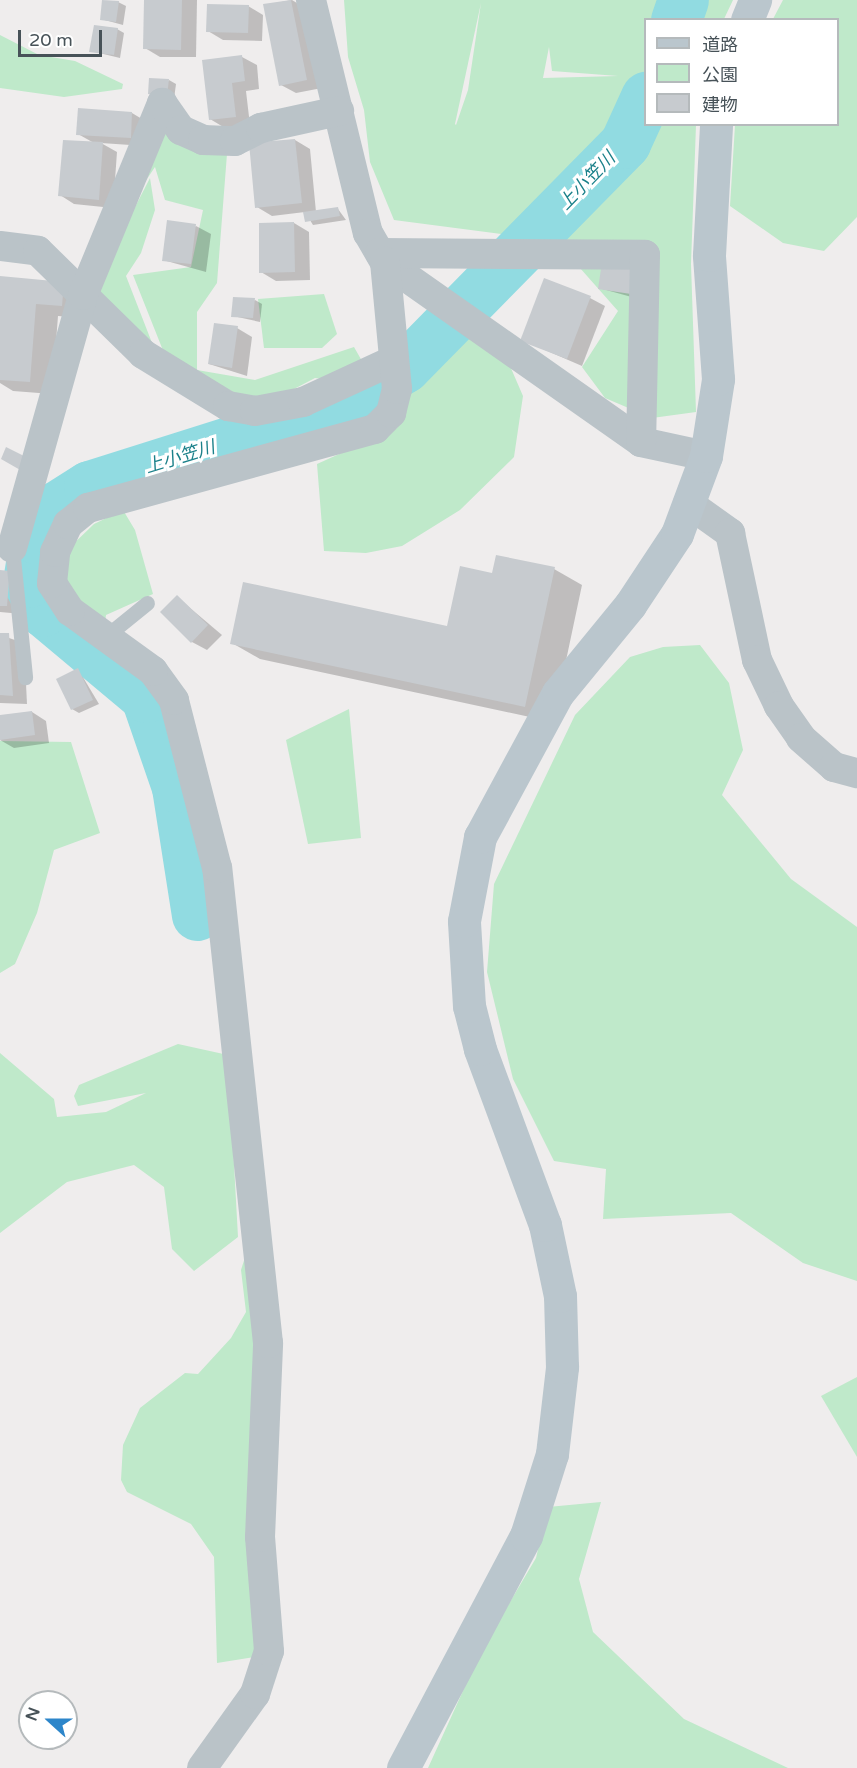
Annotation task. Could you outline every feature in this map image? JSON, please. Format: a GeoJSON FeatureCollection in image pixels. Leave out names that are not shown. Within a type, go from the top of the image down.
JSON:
{"type":"FeatureCollection","features":[{"type":"Feature","properties":{"kind":"street"},"geometry":{"type":"LineString","coordinates":[[311,0],[368,233],[382,257],[443,303],[641,442],[706,456]]}},
{"type":"Feature","properties":{"kind":"street"},"geometry":{"type":"LineString","coordinates":[[748,18],[755,0]]}},
{"type":"Feature","properties":{"kind":"street"},"geometry":{"type":"LineString","coordinates":[[202,1768],[255,1694],[269,1651],[260,1537],[268,1343],[260,1231],[214,841],[174,700],[153,671],[70,611],[26,549],[83,296],[162,103],[181,130],[203,140],[234,141],[261,128],[339,111]]}},
{"type":"Feature","properties":{"kind":"street"},"geometry":{"type":"LineString","coordinates":[[404,1768],[526,1536],[552,1454],[562,1367],[560,1296],[545,1225],[469,1006],[464,921],[480,837],[558,693],[630,605],[677,534],[706,456],[718,379],[709,255],[716,126]]}},
{"type":"Feature","properties":{"kind":"street"},"geometry":{"type":"LineString","coordinates":[[0,246],[38,252],[143,354],[228,406],[255,411],[303,402],[393,352]]}},
{"type":"Feature","properties":{"kind":"street"},"geometry":{"type":"LineString","coordinates":[[382,257],[487,254],[645,255],[641,442]]}},
{"type":"Feature","properties":{"kind":"street"},"geometry":{"type":"LineString","coordinates":[[26,549],[68,525],[88,508],[375,429],[391,413],[397,389],[382,257]]}},
{"type":"Feature","properties":{"kind":"street"},"geometry":{"type":"LineString","coordinates":[[688,503],[730,533],[757,660],[779,706],[801,738],[834,767],[857,773]]}},
{"type":"Feature","properties":{"kind":"lane"},"geometry":{"type":"LineString","coordinates":[[25,677],[26,549]]}},
{"type":"Feature","properties":{"kind":"lane"},"geometry":{"type":"LineString","coordinates":[[105,637],[147,603]]}},
{"type":"Feature","properties":{"kind":"green space"},"geometry":{"type":"Polygon","coordinates":[[[344,0],[733,0],[724,18],[644,18],[644,126],[696,126],[691,264],[696,412],[652,418],[605,398],[582,367],[618,311],[557,242],[584,168],[509,235],[394,220],[370,162],[364,110],[348,57],[344,0]],[[481,3],[456,125],[468,90],[481,3]],[[549,47],[543,78],[618,76],[552,71],[549,47]]]}},
{"type":"Feature","properties":{"kind":"green space"},"geometry":{"type":"Polygon","coordinates":[[[783,0],[857,0],[857,217],[824,251],[783,243],[730,206],[735,126],[839,126],[839,18],[774,18],[783,0]]]}},
{"type":"Feature","properties":{"kind":"green space"},"geometry":{"type":"Polygon","coordinates":[[[0,35],[39,55],[75,61],[123,84],[122,89],[64,97],[0,88],[0,35]]]}},
{"type":"Feature","properties":{"kind":"green space"},"geometry":{"type":"Polygon","coordinates":[[[158,113],[228,141],[217,283],[197,312],[197,370],[255,380],[354,347],[362,361],[337,381],[315,378],[275,399],[249,400],[166,358],[133,275],[191,267],[203,210],[165,200],[155,167],[116,225],[158,113]]]}},
{"type":"Feature","properties":{"kind":"green space"},"geometry":{"type":"Polygon","coordinates":[[[150,178],[155,210],[141,253],[126,276],[154,348],[89,296],[150,178]]]}},
{"type":"Feature","properties":{"kind":"green space"},"geometry":{"type":"Polygon","coordinates":[[[324,294],[337,334],[322,348],[264,348],[258,299],[324,294]]]}},
{"type":"Feature","properties":{"kind":"green space"},"geometry":{"type":"Polygon","coordinates":[[[465,334],[510,366],[523,396],[514,457],[460,510],[402,546],[366,553],[324,551],[317,464],[397,428],[419,369],[465,334]]]}},
{"type":"Feature","properties":{"kind":"green space"},"geometry":{"type":"Polygon","coordinates":[[[123,510],[135,530],[153,594],[106,615],[105,623],[72,605],[63,573],[65,552],[94,524],[123,510]]]}},
{"type":"Feature","properties":{"kind":"green space"},"geometry":{"type":"Polygon","coordinates":[[[700,645],[729,683],[743,750],[722,795],[791,879],[857,927],[857,1281],[803,1263],[731,1213],[603,1219],[606,1169],[554,1161],[513,1079],[487,972],[494,884],[575,715],[630,657],[663,647],[700,645]]]}},
{"type":"Feature","properties":{"kind":"green space"},"geometry":{"type":"Polygon","coordinates":[[[349,709],[361,838],[308,844],[286,740],[349,709]]]}},
{"type":"Feature","properties":{"kind":"green space"},"geometry":{"type":"Polygon","coordinates":[[[0,741],[71,742],[100,833],[54,850],[37,913],[15,964],[0,973],[0,741]]]}},
{"type":"Feature","properties":{"kind":"green space"},"geometry":{"type":"Polygon","coordinates":[[[178,1044],[228,1055],[238,1237],[194,1271],[172,1249],[164,1187],[134,1165],[67,1182],[0,1233],[0,1053],[54,1099],[57,1117],[106,1112],[146,1093],[78,1106],[74,1096],[79,1085],[178,1044]]]}},
{"type":"Feature","properties":{"kind":"green space"},"geometry":{"type":"Polygon","coordinates":[[[247,1251],[260,1287],[267,1655],[217,1663],[214,1557],[191,1524],[127,1492],[121,1480],[123,1445],[140,1408],[185,1373],[198,1374],[231,1338],[246,1312],[241,1270],[247,1251]]]}},
{"type":"Feature","properties":{"kind":"green space"},"geometry":{"type":"Polygon","coordinates":[[[857,1377],[857,1457],[821,1396],[857,1377]]]}},
{"type":"Feature","properties":{"kind":"green space"},"geometry":{"type":"Polygon","coordinates":[[[601,1502],[579,1579],[593,1632],[684,1719],[788,1768],[428,1768],[482,1649],[536,1558],[548,1507],[601,1502]]]}},
{"type":"Feature","properties":{"kind":"building"},"geometry":{"type":"Polygon","coordinates":[[[102,0],[119,1],[116,22],[100,20],[102,0]]]}},
{"type":"Feature","properties":{"kind":"building"},"geometry":{"type":"Polygon","coordinates":[[[144,0],[182,0],[181,50],[143,49],[144,0]]]}},
{"type":"Feature","properties":{"kind":"building"},"geometry":{"type":"Polygon","coordinates":[[[291,0],[307,80],[279,86],[263,4],[291,0]]]}},
{"type":"Feature","properties":{"kind":"building"},"geometry":{"type":"Polygon","coordinates":[[[207,4],[249,5],[248,33],[206,32],[207,4]]]}},
{"type":"Feature","properties":{"kind":"building"},"geometry":{"type":"Polygon","coordinates":[[[94,25],[118,28],[114,55],[89,52],[94,25]]]}},
{"type":"Feature","properties":{"kind":"building"},"geometry":{"type":"Polygon","coordinates":[[[242,55],[245,81],[232,83],[236,117],[209,120],[202,60],[242,55]]]}},
{"type":"Feature","properties":{"kind":"building"},"geometry":{"type":"Polygon","coordinates":[[[149,78],[169,79],[167,96],[148,94],[149,78]]]}},
{"type":"Feature","properties":{"kind":"building"},"geometry":{"type":"Polygon","coordinates":[[[78,108],[132,112],[131,138],[76,135],[78,108]]]}},
{"type":"Feature","properties":{"kind":"building"},"geometry":{"type":"Polygon","coordinates":[[[295,139],[302,203],[255,208],[249,143],[295,139]]]}},
{"type":"Feature","properties":{"kind":"building"},"geometry":{"type":"Polygon","coordinates":[[[63,140],[103,142],[99,200],[58,196],[63,140]]]}},
{"type":"Feature","properties":{"kind":"building"},"geometry":{"type":"Polygon","coordinates":[[[338,207],[340,216],[305,222],[303,212],[338,207]]]}},
{"type":"Feature","properties":{"kind":"building"},"geometry":{"type":"Polygon","coordinates":[[[167,220],[196,224],[191,264],[162,261],[167,220]]]}},
{"type":"Feature","properties":{"kind":"building"},"geometry":{"type":"Polygon","coordinates":[[[294,222],[295,272],[259,273],[259,223],[294,222]]]}},
{"type":"Feature","properties":{"kind":"building"},"geometry":{"type":"Polygon","coordinates":[[[602,262],[635,267],[631,294],[598,289],[602,262]]]}},
{"type":"Feature","properties":{"kind":"building"},"geometry":{"type":"Polygon","coordinates":[[[0,276],[64,282],[62,306],[36,304],[30,382],[0,380],[0,276]]]}},
{"type":"Feature","properties":{"kind":"building"},"geometry":{"type":"Polygon","coordinates":[[[544,278],[591,296],[567,359],[520,341],[544,278]]]}},
{"type":"Feature","properties":{"kind":"building"},"geometry":{"type":"Polygon","coordinates":[[[233,297],[255,298],[253,318],[231,317],[233,297]]]}},
{"type":"Feature","properties":{"kind":"building"},"geometry":{"type":"Polygon","coordinates":[[[214,323],[238,326],[232,368],[208,364],[214,323]]]}},
{"type":"Feature","properties":{"kind":"building"},"geometry":{"type":"Polygon","coordinates":[[[6,447],[28,458],[22,471],[1,459],[6,447]]]}},
{"type":"Feature","properties":{"kind":"building"},"geometry":{"type":"Polygon","coordinates":[[[496,555],[555,567],[525,707],[230,644],[243,582],[447,626],[460,566],[492,573],[496,555]]]}},
{"type":"Feature","properties":{"kind":"building"},"geometry":{"type":"Polygon","coordinates":[[[0,570],[10,571],[7,606],[0,606],[0,570]]]}},
{"type":"Feature","properties":{"kind":"building"},"geometry":{"type":"Polygon","coordinates":[[[177,595],[208,625],[191,643],[160,612],[177,595]]]}},
{"type":"Feature","properties":{"kind":"building"},"geometry":{"type":"Polygon","coordinates":[[[0,633],[9,633],[13,696],[0,695],[0,633]]]}},
{"type":"Feature","properties":{"kind":"building"},"geometry":{"type":"Polygon","coordinates":[[[78,668],[93,700],[71,710],[56,679],[78,668]]]}},
{"type":"Feature","properties":{"kind":"building"},"geometry":{"type":"Polygon","coordinates":[[[32,711],[35,735],[0,740],[0,715],[32,711]]]}},
{"type":"Feature","properties":{"kind":"waterway","name":"上小笠川"},"geometry":{"type":"LineString","coordinates":[[677,18],[683,0]]}},
{"type":"Feature","properties":{"kind":"waterway","name":"上小笠川"},"geometry":{"type":"LineString","coordinates":[[197,915],[177,787],[146,697],[43,611],[28,582],[35,538],[54,508],[89,486],[333,409],[405,367],[625,143],[644,101]]}}]}
